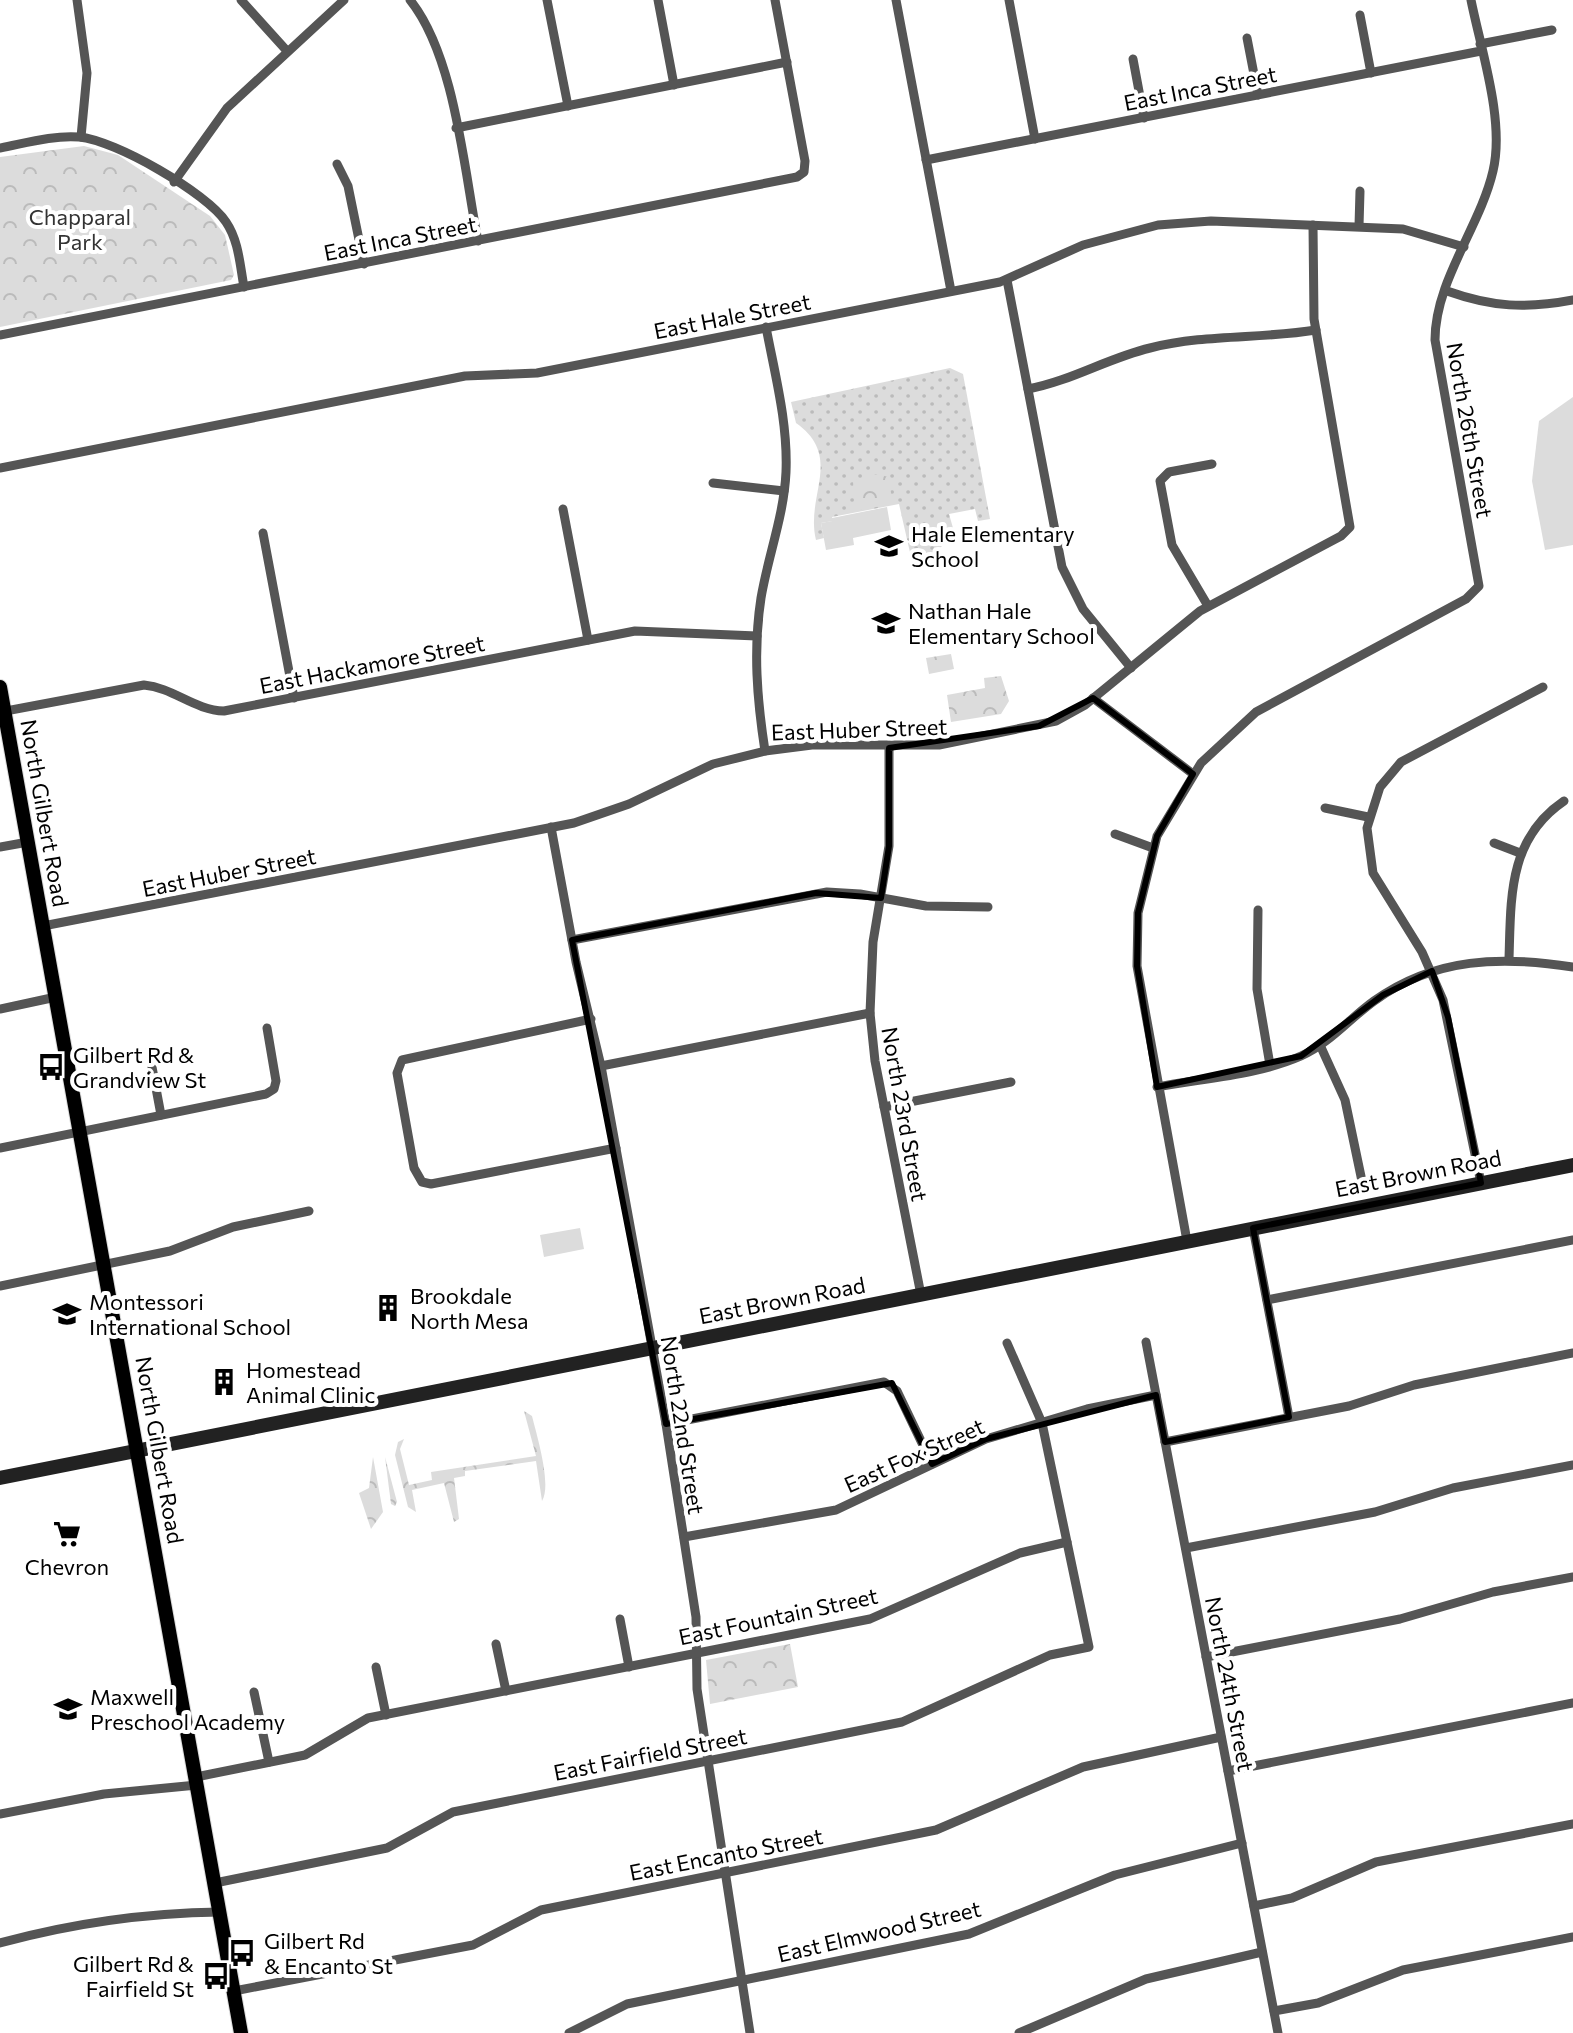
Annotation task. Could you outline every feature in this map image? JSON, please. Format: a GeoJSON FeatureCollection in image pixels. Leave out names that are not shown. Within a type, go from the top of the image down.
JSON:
{"type":"FeatureCollection","features":[{"type":"Feature","properties":{"kind":"main road","name":"North Gilbert Road"},"geometry":{"type":"LineString","coordinates":[[0,687],[2,712],[28,842],[241,2033]]}},
{"type":"Feature","properties":{"kind":"main road","name":"East Brown Road"},"geometry":{"type":"LineString","coordinates":[[0,1478],[137,1448],[1573,1165]]}},
{"type":"Feature","properties":{"kind":"street"},"geometry":{"type":"LineString","coordinates":[[77,0],[87,73],[81,137]]}},
{"type":"Feature","properties":{"kind":"street"},"geometry":{"type":"LineString","coordinates":[[241,0],[287,51]]}},
{"type":"Feature","properties":{"kind":"street"},"geometry":{"type":"LineString","coordinates":[[174,182],[216,120],[344,0]]}},
{"type":"Feature","properties":{"kind":"street"},"geometry":{"type":"LineString","coordinates":[[410,0],[423,17],[440,56],[478,241]]}},
{"type":"Feature","properties":{"kind":"street"},"geometry":{"type":"LineString","coordinates":[[547,0],[568,106]]}},
{"type":"Feature","properties":{"kind":"street"},"geometry":{"type":"LineString","coordinates":[[658,0],[674,85]]}},
{"type":"Feature","properties":{"kind":"street"},"geometry":{"type":"LineString","coordinates":[[456,128],[787,62],[775,0]]}},
{"type":"Feature","properties":{"kind":"street"},"geometry":{"type":"LineString","coordinates":[[896,0],[951,291]]}},
{"type":"Feature","properties":{"kind":"street"},"geometry":{"type":"LineString","coordinates":[[1009,0],[1035,139]]}},
{"type":"Feature","properties":{"kind":"street","name":"North 26th Street"},"geometry":{"type":"LineString","coordinates":[[1193,774],[1227,736],[1266,705],[1477,591],[1478,577],[1436,348],[1436,322],[1488,187],[1495,158],[1494,117],[1471,0]]}},
{"type":"Feature","properties":{"kind":"street"},"geometry":{"type":"LineString","coordinates":[[1360,15],[1371,73]]}},
{"type":"Feature","properties":{"kind":"street","name":"East Inca Street"},"geometry":{"type":"LineString","coordinates":[[926,160],[1371,73],[1552,30]]}},
{"type":"Feature","properties":{"kind":"street"},"geometry":{"type":"LineString","coordinates":[[1247,38],[1258,95]]}},
{"type":"Feature","properties":{"kind":"street"},"geometry":{"type":"LineString","coordinates":[[1133,59],[1144,118]]}},
{"type":"Feature","properties":{"kind":"street","name":"East Inca Street"},"geometry":{"type":"LineString","coordinates":[[0,335],[794,178],[804,172],[805,161],[787,62]]}},
{"type":"Feature","properties":{"kind":"street"},"geometry":{"type":"LineString","coordinates":[[0,148],[81,137],[125,150],[225,220],[236,246],[244,287]]}},
{"type":"Feature","properties":{"kind":"street"},"geometry":{"type":"LineString","coordinates":[[337,164],[350,192],[364,264]]}},
{"type":"Feature","properties":{"kind":"street"},"geometry":{"type":"LineString","coordinates":[[1359,226],[1360,191]]}},
{"type":"Feature","properties":{"kind":"street","name":"East Hale Street"},"geometry":{"type":"LineString","coordinates":[[0,468],[463,377],[537,373],[1007,280],[1083,245],[1145,227],[1197,221],[1359,226],[1415,230],[1464,247]]}},
{"type":"Feature","properties":{"kind":"street"},"geometry":{"type":"LineString","coordinates":[[1028,389],[1064,381],[1118,357],[1162,345],[1210,338],[1276,337],[1316,330],[1312,289],[1313,225]]}},
{"type":"Feature","properties":{"kind":"street"},"geometry":{"type":"LineString","coordinates":[[1007,280],[1066,578],[1083,609],[1131,668]]}},
{"type":"Feature","properties":{"kind":"street"},"geometry":{"type":"LineString","coordinates":[[1447,291],[1514,308],[1573,300]]}},
{"type":"Feature","properties":{"kind":"street"},"geometry":{"type":"LineString","coordinates":[[765,751],[756,683],[757,636],[784,491],[784,426],[766,327]]}},
{"type":"Feature","properties":{"kind":"street","name":"East Huber Street"},"geometry":{"type":"LineString","coordinates":[[43,926],[601,815],[699,769],[765,751],[812,745],[889,748],[954,744],[1064,718],[1208,606],[1341,536],[1350,527],[1316,330]]}},
{"type":"Feature","properties":{"kind":"street"},"geometry":{"type":"LineString","coordinates":[[1208,606],[1172,545],[1160,481],[1169,472],[1212,464]]}},
{"type":"Feature","properties":{"kind":"street"},"geometry":{"type":"LineString","coordinates":[[713,483],[784,491]]}},
{"type":"Feature","properties":{"kind":"street"},"geometry":{"type":"LineString","coordinates":[[563,509],[588,640]]}},
{"type":"Feature","properties":{"kind":"street"},"geometry":{"type":"LineString","coordinates":[[263,533],[294,698]]}},
{"type":"Feature","properties":{"kind":"street","name":"East Hackamore Street"},"geometry":{"type":"LineString","coordinates":[[2,712],[144,685],[164,688],[196,706],[214,710],[294,698],[655,629],[757,636]]}},
{"type":"Feature","properties":{"kind":"street"},"geometry":{"type":"LineString","coordinates":[[1481,1183],[1448,1017],[1432,971],[1373,873],[1366,839],[1368,817],[1380,787],[1409,756],[1543,687]]}},
{"type":"Feature","properties":{"kind":"street"},"geometry":{"type":"LineString","coordinates":[[1093,698],[1193,774],[1169,812],[1153,848],[1140,898],[1136,949],[1157,1087],[1187,1241]]}},
{"type":"Feature","properties":{"kind":"street","name":"North 23rd Street"},"geometry":{"type":"LineString","coordinates":[[889,748],[889,846],[871,956],[870,1013],[884,1107],[921,1295]]}},
{"type":"Feature","properties":{"kind":"street"},"geometry":{"type":"LineString","coordinates":[[1509,959],[1512,885],[1520,853],[1542,819],[1564,801]]}},
{"type":"Feature","properties":{"kind":"street"},"geometry":{"type":"LineString","coordinates":[[1325,808],[1368,817]]}},
{"type":"Feature","properties":{"kind":"street","name":"North 22nd Street"},"geometry":{"type":"LineString","coordinates":[[551,827],[572,940],[601,1066],[666,1424],[696,1617],[697,1689],[750,2033]]}},
{"type":"Feature","properties":{"kind":"street"},"geometry":{"type":"LineString","coordinates":[[1115,834],[1153,848]]}},
{"type":"Feature","properties":{"kind":"street"},"geometry":{"type":"LineString","coordinates":[[0,847],[28,842]]}},
{"type":"Feature","properties":{"kind":"street"},"geometry":{"type":"LineString","coordinates":[[1494,843],[1520,853]]}},
{"type":"Feature","properties":{"kind":"street"},"geometry":{"type":"LineString","coordinates":[[572,940],[816,893],[848,892],[926,906],[988,907]]}},
{"type":"Feature","properties":{"kind":"street"},"geometry":{"type":"LineString","coordinates":[[1258,910],[1257,989],[1270,1065]]}},
{"type":"Feature","properties":{"kind":"street"},"geometry":{"type":"LineString","coordinates":[[1157,1087],[1270,1065],[1320,1045],[1383,995],[1432,971],[1471,962],[1509,959],[1573,967]]}},
{"type":"Feature","properties":{"kind":"street"},"geometry":{"type":"LineString","coordinates":[[0,1009],[56,997]]}},
{"type":"Feature","properties":{"kind":"street"},"geometry":{"type":"LineString","coordinates":[[601,1066],[870,1013]]}},
{"type":"Feature","properties":{"kind":"street"},"geometry":{"type":"LineString","coordinates":[[591,1019],[412,1057],[398,1063],[397,1073],[414,1168],[422,1182],[431,1184],[616,1148]]}},
{"type":"Feature","properties":{"kind":"street"},"geometry":{"type":"LineString","coordinates":[[0,1148],[270,1092],[276,1077],[267,1028]]}},
{"type":"Feature","properties":{"kind":"street"},"geometry":{"type":"LineString","coordinates":[[1320,1045],[1345,1100],[1363,1186]]}},
{"type":"Feature","properties":{"kind":"street"},"geometry":{"type":"LineString","coordinates":[[149,1051],[161,1115]]}},
{"type":"Feature","properties":{"kind":"street"},"geometry":{"type":"LineString","coordinates":[[884,1107],[1011,1082]]}},
{"type":"Feature","properties":{"kind":"street"},"geometry":{"type":"LineString","coordinates":[[0,1286],[178,1249],[239,1225],[309,1211]]}},
{"type":"Feature","properties":{"kind":"street"},"geometry":{"type":"LineString","coordinates":[[1253,1228],[1289,1417]]}},
{"type":"Feature","properties":{"kind":"street"},"geometry":{"type":"LineString","coordinates":[[1267,1300],[1573,1240]]}},
{"type":"Feature","properties":{"kind":"street","name":"North 24th Street"},"geometry":{"type":"LineString","coordinates":[[1146,1342],[1278,2033]]}},
{"type":"Feature","properties":{"kind":"street"},"geometry":{"type":"LineString","coordinates":[[1007,1343],[1042,1423],[1067,1542]]}},
{"type":"Feature","properties":{"kind":"street"},"geometry":{"type":"LineString","coordinates":[[1165,1442],[1349,1406],[1414,1385],[1573,1353]]}},
{"type":"Feature","properties":{"kind":"street"},"geometry":{"type":"LineString","coordinates":[[666,1424],[884,1382],[897,1391],[932,1464]]}},
{"type":"Feature","properties":{"kind":"street","name":"East Fox Street"},"geometry":{"type":"LineString","coordinates":[[684,1537],[836,1510],[986,1439],[1156,1395]]}},
{"type":"Feature","properties":{"kind":"street"},"geometry":{"type":"LineString","coordinates":[[1186,1548],[1375,1512],[1453,1488],[1573,1465]]}},
{"type":"Feature","properties":{"kind":"street","name":"East Fairfield Street"},"geometry":{"type":"LineString","coordinates":[[215,1883],[387,1848],[453,1812],[902,1722],[1050,1655],[1089,1647],[1067,1542]]}},
{"type":"Feature","properties":{"kind":"street","name":"East Fountain Street"},"geometry":{"type":"LineString","coordinates":[[0,1814],[104,1794],[197,1781],[305,1755],[368,1718],[870,1619],[1020,1553],[1067,1542]]}},
{"type":"Feature","properties":{"kind":"street"},"geometry":{"type":"LineString","coordinates":[[1206,1657],[1400,1619],[1493,1592],[1573,1577]]}},
{"type":"Feature","properties":{"kind":"street"},"geometry":{"type":"LineString","coordinates":[[620,1619],[629,1667]]}},
{"type":"Feature","properties":{"kind":"street"},"geometry":{"type":"LineString","coordinates":[[496,1644],[506,1691]]}},
{"type":"Feature","properties":{"kind":"street"},"geometry":{"type":"LineString","coordinates":[[376,1667],[386,1715]]}},
{"type":"Feature","properties":{"kind":"street"},"geometry":{"type":"LineString","coordinates":[[254,1692],[269,1762]]}},
{"type":"Feature","properties":{"kind":"street"},"geometry":{"type":"LineString","coordinates":[[1228,1771],[1573,1703]]}},
{"type":"Feature","properties":{"kind":"street","name":"East Encanto Street"},"geometry":{"type":"LineString","coordinates":[[234,1991],[473,1945],[541,1910],[936,1830],[1083,1767],[1221,1737]]}},
{"type":"Feature","properties":{"kind":"street"},"geometry":{"type":"LineString","coordinates":[[1254,1906],[1292,1898],[1376,1862],[1573,1824]]}},
{"type":"Feature","properties":{"kind":"street","name":"East Elmwood Street"},"geometry":{"type":"LineString","coordinates":[[569,2033],[627,2004],[969,1934],[1115,1875],[1242,1843]]}},
{"type":"Feature","properties":{"kind":"street"},"geometry":{"type":"LineString","coordinates":[[0,1943],[77,1924],[172,1913],[220,1912]]}},
{"type":"Feature","properties":{"kind":"street"},"geometry":{"type":"LineString","coordinates":[[1274,2011],[1318,2003],[1403,1970],[1573,1937]]}},
{"type":"Feature","properties":{"kind":"street"},"geometry":{"type":"LineString","coordinates":[[1019,2033],[1146,1979],[1262,1952]]}},
{"type":"Feature","properties":{"kind":"highlighted area"},"geometry":{"type":"Polygon","coordinates":[[[1093,698],[1193,774],[1157,836],[1138,913],[1137,966],[1157,1087],[1301,1056],[1383,995],[1432,971],[1448,1017],[1481,1183],[1253,1228],[1289,1417],[1165,1442],[1156,1395],[986,1439],[932,1464],[892,1383],[666,1424],[572,940],[816,893],[881,898],[889,846],[889,748],[1039,726],[1093,698]]]}},
{"type":"Feature","properties":{"kind":"green space","name":"Chapparal Park"},"geometry":{"type":"Polygon","coordinates":[[[84,146],[118,155],[210,216],[225,235],[234,275],[231,280],[0,327],[0,157],[84,146]]]}},
{"type":"Feature","properties":{"kind":"green space"},"geometry":{"type":"Polygon","coordinates":[[[101,192],[127,208],[110,238],[89,224],[98,210],[92,206],[101,192]]]}},
{"type":"Feature","properties":{"kind":"green space"},"geometry":{"type":"Polygon","coordinates":[[[950,368],[963,374],[990,519],[978,521],[975,509],[949,514],[955,535],[914,570],[899,504],[832,517],[833,521],[821,523],[824,538],[816,540],[814,523],[821,463],[818,449],[810,436],[796,423],[791,402],[950,368]]]}},
{"type":"Feature","properties":{"kind":"green space"},"geometry":{"type":"Polygon","coordinates":[[[1573,397],[1573,545],[1545,550],[1532,481],[1539,421],[1573,397]]]}},
{"type":"Feature","properties":{"kind":"green space"},"geometry":{"type":"Polygon","coordinates":[[[878,474],[888,477],[891,493],[887,505],[855,511],[853,481],[878,474]]]}},
{"type":"Feature","properties":{"kind":"green space"},"geometry":{"type":"Polygon","coordinates":[[[887,507],[891,530],[853,538],[854,545],[826,550],[821,523],[887,507]]]}},
{"type":"Feature","properties":{"kind":"green space"},"geometry":{"type":"Polygon","coordinates":[[[951,654],[954,669],[929,674],[926,658],[951,654]]]}},
{"type":"Feature","properties":{"kind":"green space"},"geometry":{"type":"Polygon","coordinates":[[[1001,676],[1009,701],[1001,714],[951,722],[947,695],[985,688],[984,678],[1001,676]]]}},
{"type":"Feature","properties":{"kind":"green space"},"geometry":{"type":"Polygon","coordinates":[[[580,1228],[584,1249],[544,1257],[540,1235],[580,1228]]]}},
{"type":"Feature","properties":{"kind":"green space"},"geometry":{"type":"Polygon","coordinates":[[[524,1411],[532,1416],[543,1460],[545,1494],[542,1501],[536,1461],[465,1471],[465,1476],[454,1478],[459,1519],[454,1522],[444,1483],[412,1490],[416,1512],[408,1507],[395,1455],[398,1442],[404,1439],[400,1449],[409,1485],[432,1480],[431,1472],[536,1456],[524,1411]]]}},
{"type":"Feature","properties":{"kind":"green space"},"geometry":{"type":"Polygon","coordinates":[[[373,1457],[383,1512],[371,1529],[359,1493],[369,1488],[373,1457]]]}},
{"type":"Feature","properties":{"kind":"green space"},"geometry":{"type":"Polygon","coordinates":[[[385,1457],[397,1502],[395,1506],[391,1504],[385,1457]]]}},
{"type":"Feature","properties":{"kind":"green space"},"geometry":{"type":"Polygon","coordinates":[[[790,1644],[798,1687],[710,1704],[706,1660],[790,1644]]]}},
{"type":"Feature","properties":{"kind":"place","name":"Hale Elementary School"},"geometry":{"type":"Point","coordinates":[889,546]}},
{"type":"Feature","properties":{"kind":"place","name":"Nathan Hale Elementary School"},"geometry":{"type":"Point","coordinates":[886,623]}},
{"type":"Feature","properties":{"kind":"place","name":"Gilbert Rd & Grandview St"},"geometry":{"type":"Point","coordinates":[51,1067]}},
{"type":"Feature","properties":{"kind":"place","name":"Brookdale North Mesa"},"geometry":{"type":"Point","coordinates":[388,1308]}},
{"type":"Feature","properties":{"kind":"place","name":"Montessori International School"},"geometry":{"type":"Point","coordinates":[67,1314]}},
{"type":"Feature","properties":{"kind":"place","name":"Homestead Animal Clinic"},"geometry":{"type":"Point","coordinates":[224,1382]}},
{"type":"Feature","properties":{"kind":"place","name":"Chevron"},"geometry":{"type":"Point","coordinates":[67,1534]}},
{"type":"Feature","properties":{"kind":"place","name":"Maxwell Preschool Academy"},"geometry":{"type":"Point","coordinates":[68,1709]}},
{"type":"Feature","properties":{"kind":"place","name":"Gilbert Rd & Encanto St"},"geometry":{"type":"Point","coordinates":[242,1953]}},
{"type":"Feature","properties":{"kind":"place","name":"Gilbert Rd & Fairfield St"},"geometry":{"type":"Point","coordinates":[216,1976]}}]}
